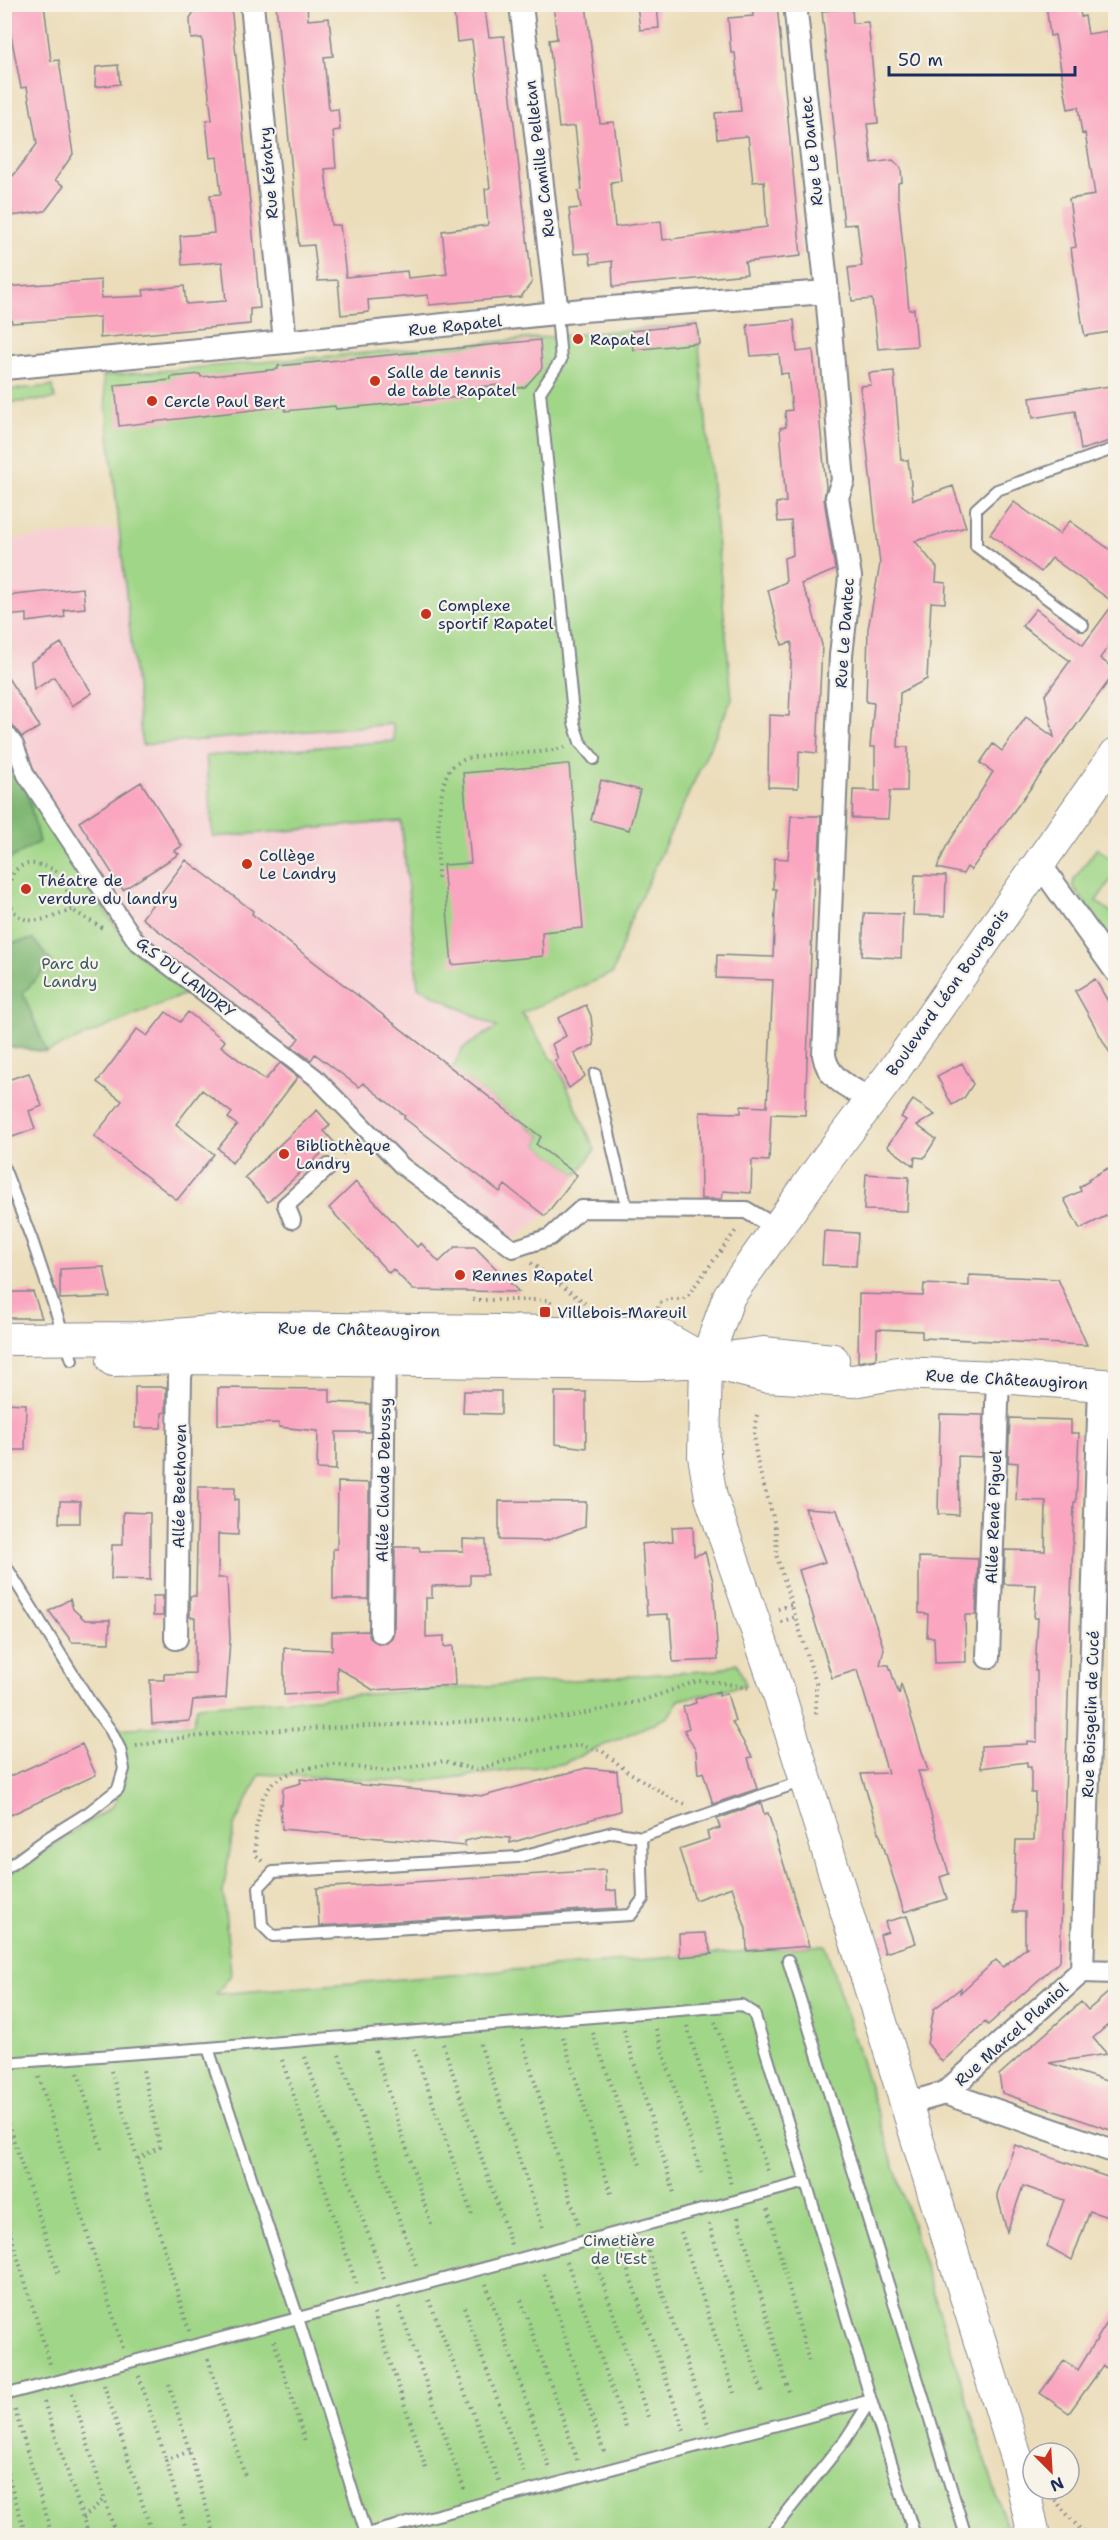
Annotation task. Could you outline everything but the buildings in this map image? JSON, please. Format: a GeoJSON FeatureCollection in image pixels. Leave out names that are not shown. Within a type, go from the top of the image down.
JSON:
{"type":"FeatureCollection","features":[{"type":"Feature","properties":{"kind":"main road","name":"Boulevard Léon Bourgeois"},"geometry":{"type":"LineString","coordinates":[[1018,2464],[780,1696],[711,1497],[704,1456],[706,1361],[729,1296],[776,1228],[892,1073],[1116,754]]}},
{"type":"Feature","properties":{"kind":"main road","name":"Rue de Châteaugiron"},"geometry":{"type":"LineString","coordinates":[[183,1346],[259,1328],[384,1328],[658,1334],[706,1361]]}},
{"type":"Feature","properties":{"kind":"main road","name":"Rue de Châteaugiron"},"geometry":{"type":"LineString","coordinates":[[4,1339],[68,1350]]}},
{"type":"Feature","properties":{"kind":"main road","name":"Rue de Châteaugiron"},"geometry":{"type":"LineString","coordinates":[[4,1359],[68,1350],[183,1346],[384,1362],[622,1364],[706,1361],[763,1353],[862,1363],[898,1373],[1108,1385]]}},
{"type":"Feature","properties":{"kind":"main road"},"geometry":{"type":"LineString","coordinates":[[1018,2464],[1034,2535]]}},
{"type":"Feature","properties":{"kind":"main road"},"geometry":{"type":"LineString","coordinates":[[1018,2464],[1056,2535]]}},
{"type":"Feature","properties":{"kind":"street","name":"Rue Kératry"},"geometry":{"type":"LineString","coordinates":[[252,4],[285,342]]}},
{"type":"Feature","properties":{"kind":"street","name":"Rue Camille Pelletan"},"geometry":{"type":"LineString","coordinates":[[521,4],[557,314]]}},
{"type":"Feature","properties":{"kind":"street","name":"Rue Le Dantec"},"geometry":{"type":"LineString","coordinates":[[795,4],[827,292],[843,481],[837,497],[850,577],[841,655],[824,1055],[826,1068],[831,1075],[870,1100]]}},
{"type":"Feature","properties":{"kind":"street","name":"Rue Rapatel"},"geometry":{"type":"LineString","coordinates":[[4,368],[285,342],[582,310],[827,292]]}},
{"type":"Feature","properties":{"kind":"street","name":"G.S DU LANDRY"},"geometry":{"type":"LineString","coordinates":[[4,730],[15,745],[26,775],[136,941],[315,1077],[402,1166],[513,1249],[550,1237],[581,1209],[627,1209]]}},
{"type":"Feature","properties":{"kind":"street"},"geometry":{"type":"LineString","coordinates":[[1039,863],[1116,971]]}},
{"type":"Feature","properties":{"kind":"street"},"geometry":{"type":"LineString","coordinates":[[292,1220],[286,1205],[328,1167]]}},
{"type":"Feature","properties":{"kind":"street"},"geometry":{"type":"LineString","coordinates":[[627,1209],[746,1210],[776,1228]]}},
{"type":"Feature","properties":{"kind":"street","name":"Allée Claude Debussy"},"geometry":{"type":"LineString","coordinates":[[381,1631],[384,1328]]}},
{"type":"Feature","properties":{"kind":"street","name":"Allée Beethoven"},"geometry":{"type":"LineString","coordinates":[[176,1638],[180,1376],[183,1346]]}},
{"type":"Feature","properties":{"kind":"street","name":"Allée René Piguel"},"geometry":{"type":"LineString","coordinates":[[988,1657],[998,1377]]}},
{"type":"Feature","properties":{"kind":"street","name":"Rue Boisgelin de Cucé"},"geometry":{"type":"LineString","coordinates":[[1082,1971],[1108,1385]]}},
{"type":"Feature","properties":{"kind":"street","name":"Rue Marcel Planiol"},"geometry":{"type":"LineString","coordinates":[[906,2104],[945,2093],[1082,1971],[1116,1972]]}},
{"type":"Feature","properties":{"kind":"street"},"geometry":{"type":"LineString","coordinates":[[945,2093],[1116,2152]]}},
{"type":"Feature","properties":{"kind":"lane"},"geometry":{"type":"LineString","coordinates":[[557,314],[561,360],[540,392],[574,723],[580,742],[594,759]]}},
{"type":"Feature","properties":{"kind":"lane"},"geometry":{"type":"LineString","coordinates":[[1083,625],[976,546],[976,509],[998,490],[1116,448]]}},
{"type":"Feature","properties":{"kind":"lane"},"geometry":{"type":"LineString","coordinates":[[595,1074],[627,1209]]}},
{"type":"Feature","properties":{"kind":"lane"},"geometry":{"type":"LineString","coordinates":[[4,1168],[32,1240],[68,1350]]}},
{"type":"Feature","properties":{"kind":"lane"},"geometry":{"type":"LineString","coordinates":[[4,1563],[120,1749],[124,1769],[118,1789],[4,1870]]}},
{"type":"Feature","properties":{"kind":"lane"},"geometry":{"type":"LineString","coordinates":[[641,1837],[643,1899],[631,1915],[273,1936],[262,1925],[259,1887],[273,1872],[519,1857],[613,1832],[641,1837],[805,1781]]}},
{"type":"Feature","properties":{"kind":"lane"},"geometry":{"type":"LineString","coordinates":[[788,1960],[966,2535]]}},
{"type":"Feature","properties":{"kind":"lane"},"geometry":{"type":"LineString","coordinates":[[4,2063],[734,2004],[752,2010],[871,2400],[915,2535]]}},
{"type":"Feature","properties":{"kind":"lane"},"geometry":{"type":"LineString","coordinates":[[208,2048],[298,2318],[364,2535],[871,2400]]}},
{"type":"Feature","properties":{"kind":"lane"},"geometry":{"type":"LineString","coordinates":[[7,2394],[806,2182]]}},
{"type":"Feature","properties":{"kind":"lane"},"geometry":{"type":"LineString","coordinates":[[768,2535],[845,2440],[871,2400]]}},
{"type":"Feature","properties":{"kind":"path"},"geometry":{"type":"LineString","coordinates":[[438,878],[442,786],[449,770],[468,758],[547,753],[580,742]]}},
{"type":"Feature","properties":{"kind":"path"},"geometry":{"type":"LineString","coordinates":[[31,863],[48,866],[63,875],[72,910],[38,922],[23,918],[12,910],[6,890],[15,871],[31,863]]}},
{"type":"Feature","properties":{"kind":"path"},"geometry":{"type":"LineString","coordinates":[[328,1167],[368,1132]]}},
{"type":"Feature","properties":{"kind":"path"},"geometry":{"type":"LineString","coordinates":[[536,1266],[568,1291]]}},
{"type":"Feature","properties":{"kind":"path"},"geometry":{"type":"LineString","coordinates":[[688,1295],[693,1288]]}},
{"type":"Feature","properties":{"kind":"path"},"geometry":{"type":"LineString","coordinates":[[757,1415],[753,1443],[778,1537],[776,1554],[816,1683],[816,1708]]}},
{"type":"Feature","properties":{"kind":"path"},"geometry":{"type":"LineString","coordinates":[[776,1610],[791,1605]]}},
{"type":"Feature","properties":{"kind":"path"},"geometry":{"type":"LineString","coordinates":[[120,1749],[181,1738],[238,1732],[567,1717],[641,1701],[698,1681],[753,1687]]}},
{"type":"Feature","properties":{"kind":"path"},"geometry":{"type":"LineString","coordinates":[[273,1872],[255,1854],[256,1828],[263,1797],[273,1782],[298,1769],[335,1765],[388,1771],[444,1761],[476,1770],[537,1751],[581,1745],[602,1751],[627,1771],[674,1800],[695,1807],[704,1815]]}},
{"type":"Feature","properties":{"kind":"path"},"geometry":{"type":"LineString","coordinates":[[651,2011],[701,2173]]}},
{"type":"Feature","properties":{"kind":"path"},"geometry":{"type":"LineString","coordinates":[[619,2014],[674,2193]]}},
{"type":"Feature","properties":{"kind":"path"},"geometry":{"type":"LineString","coordinates":[[587,2016],[640,2165]]}},
{"type":"Feature","properties":{"kind":"path"},"geometry":{"type":"LineString","coordinates":[[557,2019],[611,2194]]}},
{"type":"Feature","properties":{"kind":"path"},"geometry":{"type":"LineString","coordinates":[[474,2026],[544,2230]]}},
{"type":"Feature","properties":{"kind":"path"},"geometry":{"type":"LineString","coordinates":[[438,2029],[516,2260]]}},
{"type":"Feature","properties":{"kind":"path"},"geometry":{"type":"LineString","coordinates":[[519,2029],[586,2241],[649,2420]]}},
{"type":"Feature","properties":{"kind":"path"},"geometry":{"type":"LineString","coordinates":[[369,2034],[431,2224]]}},
{"type":"Feature","properties":{"kind":"path"},"geometry":{"type":"LineString","coordinates":[[333,2037],[423,2285],[505,2498]]}},
{"type":"Feature","properties":{"kind":"path"},"geometry":{"type":"LineString","coordinates":[[299,2040],[470,2507]]}},
{"type":"Feature","properties":{"kind":"path"},"geometry":{"type":"LineString","coordinates":[[276,2042],[426,2469]]}},
{"type":"Feature","properties":{"kind":"path"},"geometry":{"type":"LineString","coordinates":[[414,2048],[473,2218]]}},
{"type":"Feature","properties":{"kind":"path"},"geometry":{"type":"LineString","coordinates":[[138,2159],[160,2147],[139,2053]]}},
{"type":"Feature","properties":{"kind":"path"},"geometry":{"type":"LineString","coordinates":[[106,2055],[198,2344],[246,2478]]}},
{"type":"Feature","properties":{"kind":"path"},"geometry":{"type":"LineString","coordinates":[[74,2058],[103,2153]]}},
{"type":"Feature","properties":{"kind":"path"},"geometry":{"type":"LineString","coordinates":[[34,2061],[131,2362],[166,2461],[188,2535]]}},
{"type":"Feature","properties":{"kind":"path"},"geometry":{"type":"LineString","coordinates":[[4,2112],[59,2275]]}},
{"type":"Feature","properties":{"kind":"path"},"geometry":{"type":"LineString","coordinates":[[704,2209],[763,2395]]}},
{"type":"Feature","properties":{"kind":"path"},"geometry":{"type":"LineString","coordinates":[[4,2213],[116,2535]]}},
{"type":"Feature","properties":{"kind":"path"},"geometry":{"type":"LineString","coordinates":[[676,2217],[735,2396]]}},
{"type":"Feature","properties":{"kind":"path"},"geometry":{"type":"LineString","coordinates":[[614,2234],[690,2448]]}},
{"type":"Feature","properties":{"kind":"path"},"geometry":{"type":"LineString","coordinates":[[562,2247],[626,2428]]}},
{"type":"Feature","properties":{"kind":"path"},"geometry":{"type":"LineString","coordinates":[[648,2251],[714,2442]]}},
{"type":"Feature","properties":{"kind":"path"},"geometry":{"type":"LineString","coordinates":[[481,2269],[555,2484]]}},
{"type":"Feature","properties":{"kind":"path"},"geometry":{"type":"LineString","coordinates":[[544,2274],[610,2470]]}},
{"type":"Feature","properties":{"kind":"path"},"geometry":{"type":"LineString","coordinates":[[521,2300],[583,2477]]}},
{"type":"Feature","properties":{"kind":"path"},"geometry":{"type":"LineString","coordinates":[[464,2307],[530,2491]]}},
{"type":"Feature","properties":{"kind":"path"},"geometry":{"type":"LineString","coordinates":[[270,2325],[305,2441]]}},
{"type":"Feature","properties":{"kind":"path"},"geometry":{"type":"LineString","coordinates":[[4,2330],[6,2336]]}},
{"type":"Feature","properties":{"kind":"path"},"geometry":{"type":"LineString","coordinates":[[99,2370],[153,2535]]}},
{"type":"Feature","properties":{"kind":"path"},"geometry":{"type":"LineString","coordinates":[[169,2384],[214,2535]]}},
{"type":"Feature","properties":{"kind":"path"},"geometry":{"type":"LineString","coordinates":[[39,2386],[88,2535]]}},
{"type":"Feature","properties":{"kind":"path"},"geometry":{"type":"LineString","coordinates":[[7,2394],[52,2535]]}},
{"type":"Feature","properties":{"kind":"path"},"geometry":{"type":"LineString","coordinates":[[166,2461],[189,2451]]}},
{"type":"Feature","properties":{"kind":"path"},"geometry":{"type":"LineString","coordinates":[[4,2461],[26,2535]]}},
{"type":"Feature","properties":{"kind":"path"},"geometry":{"type":"LineString","coordinates":[[83,2518],[104,2499]]}},
{"type":"Feature","properties":{"kind":"path"},"geometry":{"type":"LineString","coordinates":[[1056,2501],[1078,2527],[1090,2535]]}},
{"type":"Feature","properties":{"kind":"shaded area","name":"Collège Le Landry"},"geometry":{"type":"Polygon","coordinates":[[[119,529],[142,745],[393,724],[401,821],[498,1027],[556,1062],[595,1150],[546,1215],[512,1240],[390,1145],[359,1114],[287,1068],[209,989],[143,940],[68,832],[5,726],[5,540],[119,529]]]}},
{"type":"Feature","properties":{"kind":"green space","name":"Complexe sportif Rapatel"},"geometry":{"type":"Polygon","coordinates":[[[697,324],[732,699],[630,921],[613,973],[522,1013],[551,1058],[556,1062],[595,1150],[577,1175],[536,1144],[541,1137],[452,1069],[463,1048],[497,1027],[418,987],[401,821],[213,837],[206,756],[394,741],[393,724],[142,745],[103,376],[697,324]]]}},
{"type":"Feature","properties":{"kind":"green space"},"geometry":{"type":"Polygon","coordinates":[[[53,386],[55,399],[5,403],[5,390],[53,386]]]}},
{"type":"Feature","properties":{"kind":"green space","name":"Parc du Landry"},"geometry":{"type":"Polygon","coordinates":[[[4,751],[109,917],[137,954],[192,991],[47,1052],[5,1046],[4,751]]]}},
{"type":"Feature","properties":{"kind":"green space"},"geometry":{"type":"Polygon","coordinates":[[[4,751],[27,789],[39,842],[5,862],[4,751]]]}},
{"type":"Feature","properties":{"kind":"green space"},"geometry":{"type":"Polygon","coordinates":[[[1097,848],[1115,862],[1115,874],[1096,901],[1115,915],[1115,944],[1109,939],[1073,886],[1074,879],[1097,848]]]}},
{"type":"Feature","properties":{"kind":"green space"},"geometry":{"type":"Polygon","coordinates":[[[33,939],[52,962],[23,993],[47,1052],[5,1046],[5,942],[6,944],[33,939]]]}},
{"type":"Feature","properties":{"kind":"green space","name":"Cimetière de l'Est"},"geometry":{"type":"Polygon","coordinates":[[[737,1663],[746,1685],[679,1700],[668,1717],[562,1764],[418,1782],[260,1774],[234,1826],[223,1891],[231,1975],[216,1994],[825,1945],[1009,2535],[5,2536],[5,1877],[113,1806],[124,1783],[126,1755],[116,1729],[193,1724],[197,1706],[717,1670],[737,1663]]]}},
{"type":"Feature","properties":{"kind":"place","name":"Rapatel"},"geometry":{"type":"Point","coordinates":[578,339]}},
{"type":"Feature","properties":{"kind":"place","name":"Salle de tennis de table Rapatel"},"geometry":{"type":"Point","coordinates":[375,381]}},
{"type":"Feature","properties":{"kind":"place","name":"Cercle Paul Bert"},"geometry":{"type":"Point","coordinates":[152,401]}},
{"type":"Feature","properties":{"kind":"place","name":"Complexe sportif Rapatel"},"geometry":{"type":"Point","coordinates":[426,614]}},
{"type":"Feature","properties":{"kind":"place","name":"Collège Le Landry"},"geometry":{"type":"Point","coordinates":[247,864]}},
{"type":"Feature","properties":{"kind":"place","name":"Théatre de verdure du landry"},"geometry":{"type":"Point","coordinates":[26,889]}},
{"type":"Feature","properties":{"kind":"place","name":"Bibliothèque Landry"},"geometry":{"type":"Point","coordinates":[284,1154]}},
{"type":"Feature","properties":{"kind":"place","name":"Rennes Rapatel"},"geometry":{"type":"Point","coordinates":[460,1275]}},
{"type":"Feature","properties":{"kind":"place","name":"Villebois-Mareuil"},"geometry":{"type":"Point","coordinates":[545,1312]}}]}
